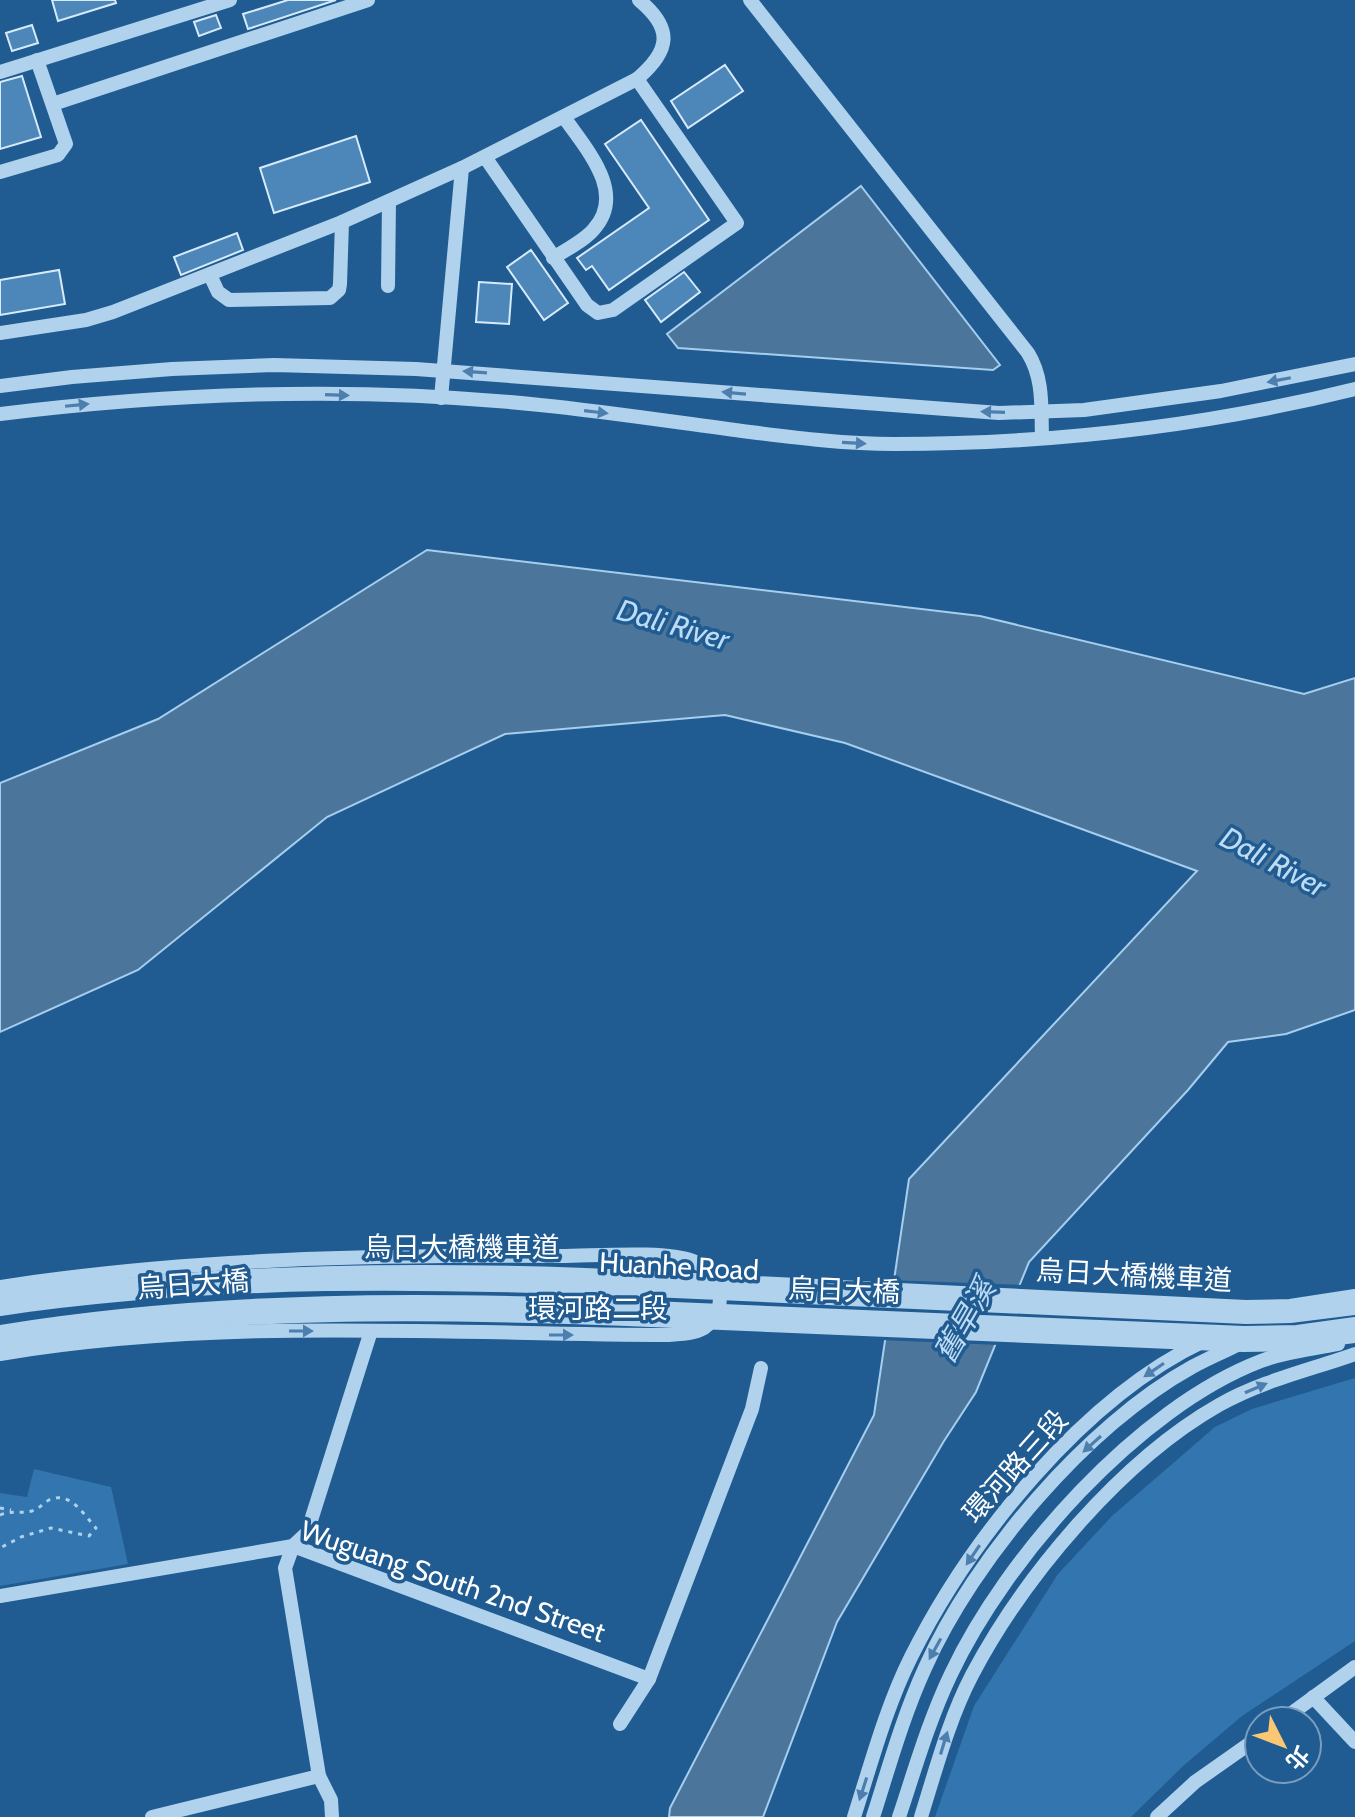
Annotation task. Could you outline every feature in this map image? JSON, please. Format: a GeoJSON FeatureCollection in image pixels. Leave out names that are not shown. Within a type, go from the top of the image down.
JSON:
{"type":"FeatureCollection","features":[{"type":"Feature","properties":{"kind":"street"},"geometry":{"type":"LineString","coordinates":[[0,72],[230,0]]}},
{"type":"Feature","properties":{"kind":"street"},"geometry":{"type":"LineString","coordinates":[[53,104],[368,0]]}},
{"type":"Feature","properties":{"kind":"street"},"geometry":{"type":"LineString","coordinates":[[0,333],[99,317],[210,275],[342,222],[462,168],[637,79],[660,55],[665,42],[658,19],[639,0]]}},
{"type":"Feature","properties":{"kind":"street"},"geometry":{"type":"LineString","coordinates":[[750,0],[1028,353],[1039,375],[1042,437]]}},
{"type":"Feature","properties":{"kind":"street"},"geometry":{"type":"LineString","coordinates":[[0,172],[58,155],[64,150],[65,138],[37,60]]}},
{"type":"Feature","properties":{"kind":"street"},"geometry":{"type":"LineString","coordinates":[[485,157],[587,305],[598,313],[613,310],[737,223],[637,79]]}},
{"type":"Feature","properties":{"kind":"street"},"geometry":{"type":"LineString","coordinates":[[553,258],[592,232],[603,214],[605,191],[602,173],[564,117]]}},
{"type":"Feature","properties":{"kind":"street"},"geometry":{"type":"LineString","coordinates":[[441,398],[462,168]]}},
{"type":"Feature","properties":{"kind":"street"},"geometry":{"type":"LineString","coordinates":[[388,286],[389,201]]}},
{"type":"Feature","properties":{"kind":"street"},"geometry":{"type":"LineString","coordinates":[[210,275],[218,292],[229,300],[330,298],[339,290],[340,284],[342,222]]}},
{"type":"Feature","properties":{"kind":"street"},"geometry":{"type":"LineString","coordinates":[[0,386],[86,376],[245,366],[444,370],[999,413],[1084,410],[1221,391],[1355,364]]}},
{"type":"Feature","properties":{"kind":"street"},"geometry":{"type":"LineString","coordinates":[[0,414],[173,396],[275,393],[441,398],[540,405],[837,442],[893,444],[1042,437],[1226,417],[1355,389]]}},
{"type":"Feature","properties":{"kind":"street","name":"環河路二段"},"geometry":{"type":"LineString","coordinates":[[0,1287],[157,1269],[288,1261],[676,1256],[709,1269],[717,1282],[721,1299],[715,1316],[703,1329],[669,1335],[296,1330],[164,1335],[46,1346],[0,1354]]}},
{"type":"Feature","properties":{"kind":"street","name":"烏日大橋機車道"},"geometry":{"type":"LineString","coordinates":[[0,1299],[158,1281],[233,1277],[526,1278],[1246,1307],[1290,1306],[1355,1296]]}},
{"type":"Feature","properties":{"kind":"street","name":"Huanhe Road"},"geometry":{"type":"LineString","coordinates":[[0,1309],[159,1293],[526,1278],[1246,1317],[1290,1316],[1355,1305]]}},
{"type":"Feature","properties":{"kind":"street","name":"環河路三段"},"geometry":{"type":"LineString","coordinates":[[854,1817],[910,1659],[943,1598],[983,1540],[1077,1433],[1124,1390],[1180,1353],[1238,1326],[1355,1289]]}},
{"type":"Feature","properties":{"kind":"street","name":"烏日大橋"},"geometry":{"type":"LineString","coordinates":[[0,1332],[160,1311],[294,1304],[1244,1333],[1297,1332],[1355,1324]]}},
{"type":"Feature","properties":{"kind":"street","name":"環河路三段"},"geometry":{"type":"LineString","coordinates":[[873,1817],[925,1666],[959,1605],[996,1550],[1038,1499],[1089,1445],[1144,1400],[1191,1368],[1289,1324],[1355,1305]]}},
{"type":"Feature","properties":{"kind":"street"},"geometry":{"type":"LineString","coordinates":[[0,1342],[205,1322],[526,1309],[1243,1345],[1293,1344],[1355,1336]]}},
{"type":"Feature","properties":{"kind":"street"},"geometry":{"type":"LineString","coordinates":[[332,1817],[331,1800],[319,1776],[285,1568],[293,1546],[307,1533],[371,1331]]}},
{"type":"Feature","properties":{"kind":"street"},"geometry":{"type":"LineString","coordinates":[[899,1817],[931,1720],[951,1673],[980,1621],[1021,1562],[1109,1463],[1206,1387],[1262,1361],[1355,1342]]}},
{"type":"Feature","properties":{"kind":"street"},"geometry":{"type":"LineString","coordinates":[[921,1817],[949,1727],[972,1676],[998,1631],[1073,1530],[1126,1476],[1220,1404],[1273,1381],[1355,1354]]}},
{"type":"Feature","properties":{"kind":"street"},"geometry":{"type":"LineString","coordinates":[[620,1724],[649,1679],[752,1409],[761,1368]]}},
{"type":"Feature","properties":{"kind":"street","name":"Wuguang South 2nd Street"},"geometry":{"type":"LineString","coordinates":[[0,1596],[293,1546],[649,1679]]}},
{"type":"Feature","properties":{"kind":"street"},"geometry":{"type":"LineString","coordinates":[[1302,1705],[1355,1667]]}},
{"type":"Feature","properties":{"kind":"street"},"geometry":{"type":"LineString","coordinates":[[1313,1697],[1355,1742]]}},
{"type":"Feature","properties":{"kind":"street"},"geometry":{"type":"LineString","coordinates":[[1157,1817],[1195,1782],[1243,1748]]}},
{"type":"Feature","properties":{"kind":"street"},"geometry":{"type":"LineString","coordinates":[[152,1817],[319,1776]]}},
{"type":"Feature","properties":{"kind":"path"},"geometry":{"type":"LineString","coordinates":[[0,1508],[33,1511],[50,1500],[62,1498],[77,1506],[96,1528],[89,1536],[60,1529],[38,1531],[0,1548]]}},
{"type":"Feature","properties":{"kind":"path"},"geometry":{"type":"LineString","coordinates":[[0,1515],[11,1510]]}},
{"type":"Feature","properties":{"kind":"shaded area"},"geometry":{"type":"Polygon","coordinates":[[[1355,1378],[1355,1641],[1259,1705],[1243,1705],[1243,1715],[1183,1766],[1131,1817],[935,1817],[974,1706],[1058,1574],[1112,1516],[1215,1427],[1252,1409],[1355,1378]]]}},
{"type":"Feature","properties":{"kind":"shaded area"},"geometry":{"type":"Polygon","coordinates":[[[34,1469],[111,1487],[128,1564],[0,1586],[0,1493],[27,1497],[34,1469]]]}},
{"type":"Feature","properties":{"kind":"water"},"geometry":{"type":"Polygon","coordinates":[[[861,186],[1000,365],[993,370],[678,348],[667,334],[861,186]]]}},
{"type":"Feature","properties":{"kind":"water"},"geometry":{"type":"Polygon","coordinates":[[[427,550],[980,616],[1304,694],[1355,678],[1355,1010],[1286,1034],[1228,1042],[1188,1090],[1029,1262],[976,1392],[837,1622],[763,1817],[669,1817],[670,1808],[874,1415],[909,1179],[1197,871],[845,743],[725,715],[505,734],[327,817],[138,970],[0,1032],[0,783],[158,719],[427,550]]]}},
{"type":"Feature","properties":{"kind":"pier"},"geometry":{"type":"Polygon","coordinates":[[[890,1280],[1024,1285],[999,1345],[881,1340],[890,1280]]]}},
{"type":"Feature","properties":{"kind":"building"},"geometry":{"type":"Polygon","coordinates":[[[52,0],[115,0],[116,3],[58,21],[52,0]]]}},
{"type":"Feature","properties":{"kind":"building"},"geometry":{"type":"Polygon","coordinates":[[[288,0],[336,0],[248,29],[243,14],[288,0]]]}},
{"type":"Feature","properties":{"kind":"building"},"geometry":{"type":"Polygon","coordinates":[[[216,15],[221,28],[199,36],[194,22],[216,15]]]}},
{"type":"Feature","properties":{"kind":"building"},"geometry":{"type":"Polygon","coordinates":[[[32,25],[38,43],[12,51],[6,33],[32,25]]]}},
{"type":"Feature","properties":{"kind":"building"},"geometry":{"type":"Polygon","coordinates":[[[725,65],[743,91],[688,128],[671,101],[725,65]]]}},
{"type":"Feature","properties":{"kind":"building"},"geometry":{"type":"Polygon","coordinates":[[[22,76],[41,137],[0,149],[0,82],[22,76]]]}},
{"type":"Feature","properties":{"kind":"building"},"geometry":{"type":"Polygon","coordinates":[[[641,120],[709,220],[609,290],[592,266],[586,270],[577,258],[649,208],[605,144],[641,120]]]}},
{"type":"Feature","properties":{"kind":"building"},"geometry":{"type":"Polygon","coordinates":[[[356,136],[370,182],[274,213],[260,168],[356,136]]]}},
{"type":"Feature","properties":{"kind":"building"},"geometry":{"type":"Polygon","coordinates":[[[237,233],[243,250],[181,275],[174,257],[237,233]]]}},
{"type":"Feature","properties":{"kind":"building"},"geometry":{"type":"Polygon","coordinates":[[[531,250],[568,303],[544,320],[507,267],[531,250]]]}},
{"type":"Feature","properties":{"kind":"building"},"geometry":{"type":"Polygon","coordinates":[[[59,270],[65,304],[0,315],[0,280],[59,270]]]}},
{"type":"Feature","properties":{"kind":"building"},"geometry":{"type":"Polygon","coordinates":[[[684,272],[700,292],[661,322],[645,300],[684,272]]]}},
{"type":"Feature","properties":{"kind":"building"},"geometry":{"type":"Polygon","coordinates":[[[479,282],[512,284],[509,324],[476,322],[479,282]]]}},
{"type":"Feature","properties":{"kind":"water label","name":"Dali River"},"geometry":{"type":"Point","coordinates":[673,625]}},
{"type":"Feature","properties":{"kind":"water label","name":"Dali River"},"geometry":{"type":"Point","coordinates":[1273,862]}},
{"type":"Feature","properties":{"kind":"water label","name":"舊旱溪"},"geometry":{"type":"Point","coordinates":[965,1321]}}]}
